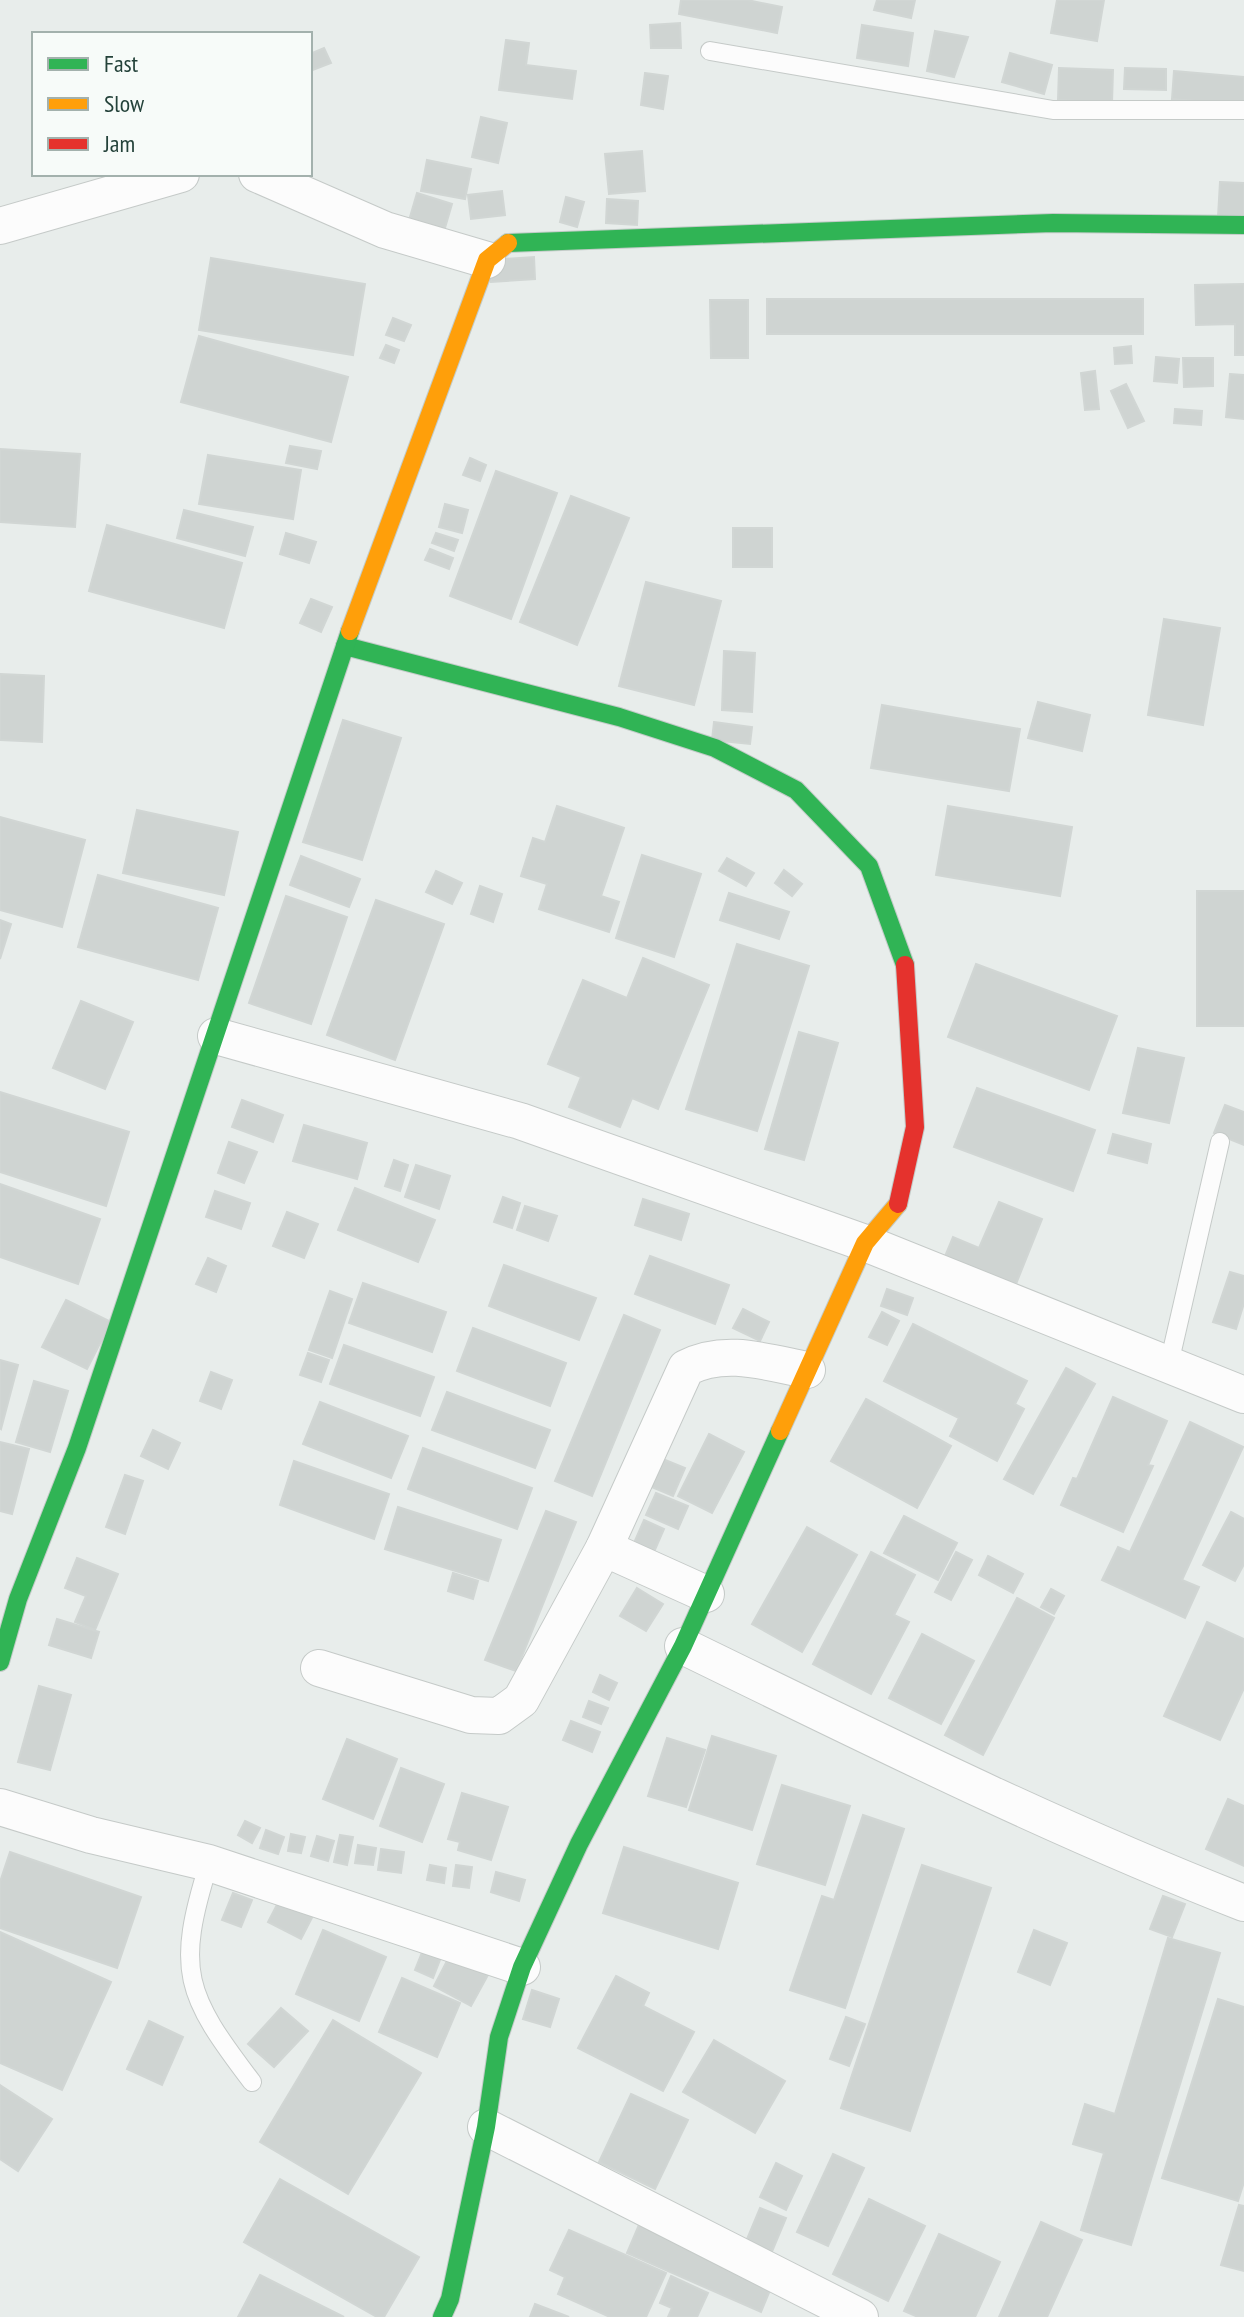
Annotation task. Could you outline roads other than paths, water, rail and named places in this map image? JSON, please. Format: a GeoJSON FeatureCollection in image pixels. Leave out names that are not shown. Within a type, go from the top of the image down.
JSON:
{"type":"FeatureCollection","features":[{"type":"Feature","properties":{"kind":"street"},"geometry":{"type":"LineString","coordinates":[[0,226],[174,176]]}},
{"type":"Feature","properties":{"kind":"street"},"geometry":{"type":"LineString","coordinates":[[262,176],[385,230],[487,260]]}},
{"type":"Feature","properties":{"kind":"street"},"geometry":{"type":"LineString","coordinates":[[0,1662],[9,1595],[77,1448],[345,646],[487,260],[506,243],[1053,223],[1244,225]]}},
{"type":"Feature","properties":{"kind":"street"},"geometry":{"type":"LineString","coordinates":[[345,646],[619,717],[715,748],[796,790],[869,866],[905,957],[906,1024],[915,1127],[897,1209],[865,1243],[683,1646],[579,1844],[522,1967],[499,2037],[486,2127],[450,2299],[442,2317]]}},
{"type":"Feature","properties":{"kind":"street"},"geometry":{"type":"LineString","coordinates":[[216,1036],[520,1121],[865,1243],[1085,1334],[1244,1395]]}},
{"type":"Feature","properties":{"kind":"street"},"geometry":{"type":"LineString","coordinates":[[319,1668],[471,1715],[499,1716],[521,1700],[604,1548],[686,1368],[706,1358],[728,1356],[807,1370]]}},
{"type":"Feature","properties":{"kind":"street"},"geometry":{"type":"LineString","coordinates":[[604,1548],[706,1594]]}},
{"type":"Feature","properties":{"kind":"street"},"geometry":{"type":"LineString","coordinates":[[683,1646],[958,1779],[1151,1867],[1244,1903]]}},
{"type":"Feature","properties":{"kind":"street"},"geometry":{"type":"LineString","coordinates":[[0,1807],[91,1835],[209,1863],[522,1967]]}},
{"type":"Feature","properties":{"kind":"street"},"geometry":{"type":"LineString","coordinates":[[486,2127],[860,2317]]}},
{"type":"Feature","properties":{"kind":"lane"},"geometry":{"type":"LineString","coordinates":[[710,51],[1053,110],[1244,110]]}},
{"type":"Feature","properties":{"kind":"lane"},"geometry":{"type":"LineString","coordinates":[[1169,1364],[1220,1142]]}},
{"type":"Feature","properties":{"kind":"lane"},"geometry":{"type":"LineString","coordinates":[[209,1863],[190,1922],[188,1970],[200,2008],[252,2082]]}}]}
